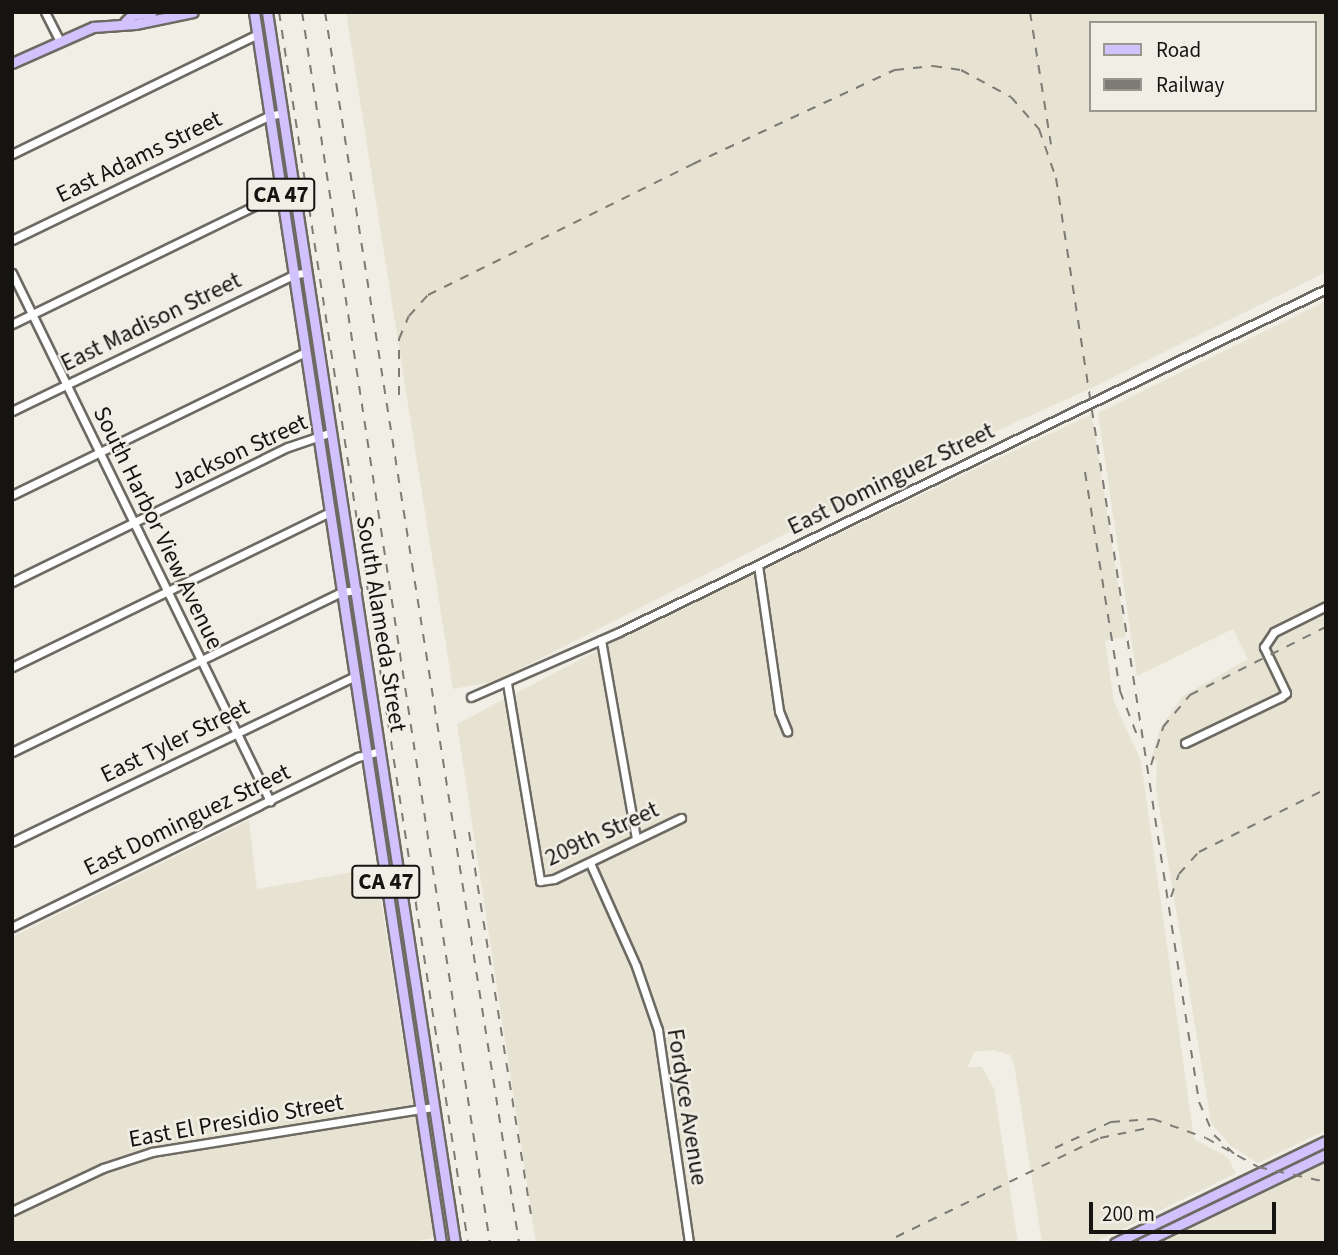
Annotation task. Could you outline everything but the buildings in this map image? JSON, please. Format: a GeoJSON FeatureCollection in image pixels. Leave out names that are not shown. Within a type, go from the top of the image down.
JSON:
{"type":"FeatureCollection","features":[{"type":"Feature","properties":{"kind":"main road"},"geometry":{"type":"LineString","coordinates":[[12,63],[59,40],[132,15],[152,12]]}},
{"type":"Feature","properties":{"kind":"main road"},"geometry":{"type":"LineString","coordinates":[[121,19],[135,24],[193,12]]}},
{"type":"Feature","properties":{"kind":"main road","name":"South Alameda Street"},"geometry":{"type":"LineString","coordinates":[[254,12],[441,1243]]}},
{"type":"Feature","properties":{"kind":"main road","name":"South Alameda Street"},"geometry":{"type":"LineString","coordinates":[[267,12],[455,1243]]}},
{"type":"Feature","properties":{"kind":"main road"},"geometry":{"type":"LineString","coordinates":[[404,1010],[418,1007]]}},
{"type":"Feature","properties":{"kind":"main road"},"geometry":{"type":"LineString","coordinates":[[1115,1243],[1326,1141]]}},
{"type":"Feature","properties":{"kind":"main road"},"geometry":{"type":"LineString","coordinates":[[1142,1243],[1326,1154]]}},
{"type":"Feature","properties":{"kind":"street"},"geometry":{"type":"LineString","coordinates":[[45,12],[59,40]]}},
{"type":"Feature","properties":{"kind":"street"},"geometry":{"type":"LineString","coordinates":[[12,154],[256,35]]}},
{"type":"Feature","properties":{"kind":"street","name":"East Adams Street"},"geometry":{"type":"LineString","coordinates":[[12,240],[268,116],[283,113]]}},
{"type":"Feature","properties":{"kind":"street"},"geometry":{"type":"LineString","coordinates":[[12,324],[280,193]]}},
{"type":"Feature","properties":{"kind":"street","name":"East Madison Street"},"geometry":{"type":"LineString","coordinates":[[12,411],[293,275],[307,272]]}},
{"type":"Feature","properties":{"kind":"street","name":"South Harbor View Avenue"},"geometry":{"type":"LineString","coordinates":[[12,273],[270,801]]}},
{"type":"Feature","properties":{"kind":"street","name":"East Dominguez Street"},"geometry":{"type":"LineString","coordinates":[[471,697],[601,640],[1326,289]]}},
{"type":"Feature","properties":{"kind":"street"},"geometry":{"type":"LineString","coordinates":[[12,495],[305,352]]}},
{"type":"Feature","properties":{"kind":"street","name":"Jackson Street"},"geometry":{"type":"LineString","coordinates":[[12,582],[318,434],[332,432]]}},
{"type":"Feature","properties":{"kind":"street"},"geometry":{"type":"LineString","coordinates":[[12,667],[330,512]]}},
{"type":"Feature","properties":{"kind":"street"},"geometry":{"type":"LineString","coordinates":[[758,565],[778,704],[787,731]]}},
{"type":"Feature","properties":{"kind":"street"},"geometry":{"type":"LineString","coordinates":[[12,752],[342,592],[357,590]]}},
{"type":"Feature","properties":{"kind":"street"},"geometry":{"type":"LineString","coordinates":[[1185,743],[1286,693],[1264,647],[1274,632],[1326,606]]}},
{"type":"Feature","properties":{"kind":"street"},"geometry":{"type":"LineString","coordinates":[[601,640],[635,839]]}},
{"type":"Feature","properties":{"kind":"street","name":"East Tyler Street"},"geometry":{"type":"LineString","coordinates":[[12,842],[355,676]]}},
{"type":"Feature","properties":{"kind":"street","name":"209th Street"},"geometry":{"type":"LineString","coordinates":[[507,683],[540,881],[548,882],[681,818]]}},
{"type":"Feature","properties":{"kind":"street","name":"East Dominguez Street"},"geometry":{"type":"LineString","coordinates":[[12,927],[367,753],[380,751]]}},
{"type":"Feature","properties":{"kind":"street","name":"Fordyce Avenue"},"geometry":{"type":"LineString","coordinates":[[590,863],[636,966],[658,1030],[689,1243]]}},
{"type":"Feature","properties":{"kind":"street","name":"East El Presidio Street"},"geometry":{"type":"LineString","coordinates":[[12,1211],[103,1168],[152,1152],[434,1107]]}},
{"type":"Feature","properties":{"kind":"shaded area"},"geometry":{"type":"Polygon","coordinates":[[[346,12],[1326,12],[1326,272],[1094,387],[919,466],[496,681],[453,689],[346,12]]]}},
{"type":"Feature","properties":{"kind":"shaded area"},"geometry":{"type":"Polygon","coordinates":[[[1326,301],[1326,1130],[1258,1163],[1231,1146],[1211,1123],[1156,788],[1157,761],[1151,759],[1160,728],[1183,696],[1248,659],[1233,629],[1137,676],[1098,413],[1326,301]]]}},
{"type":"Feature","properties":{"kind":"shaded area"},"geometry":{"type":"Polygon","coordinates":[[[1092,414],[1126,637],[1105,641],[1114,702],[1141,761],[1194,1139],[1227,1157],[1236,1173],[1094,1243],[1042,1243],[1014,1064],[1010,1055],[993,1050],[974,1052],[968,1067],[982,1067],[994,1089],[1018,1243],[536,1243],[457,724],[656,620],[1092,414]]]}},
{"type":"Feature","properties":{"kind":"shaded area"},"geometry":{"type":"Polygon","coordinates":[[[249,820],[257,889],[376,868],[434,1238],[405,1243],[12,1243],[12,937],[249,820]]]}},
{"type":"Feature","properties":{"kind":"shaded area"},"geometry":{"type":"Polygon","coordinates":[[[1326,1163],[1326,1243],[1161,1243],[1326,1163]]]}},
{"type":"Feature","properties":{"kind":"railway"},"geometry":{"type":"LineString","coordinates":[[279,12],[468,1243]]}},
{"type":"Feature","properties":{"kind":"railway"},"geometry":{"type":"LineString","coordinates":[[302,12],[490,1243]]}},
{"type":"Feature","properties":{"kind":"railway"},"geometry":{"type":"LineString","coordinates":[[325,12],[519,1243]]}},
{"type":"Feature","properties":{"kind":"railway"},"geometry":{"type":"LineString","coordinates":[[1030,12],[1051,144]]}},
{"type":"Feature","properties":{"kind":"railway"},"geometry":{"type":"LineString","coordinates":[[399,395],[399,339],[409,316],[428,295],[693,164],[895,70],[933,66],[961,70],[1011,97],[1039,129],[1056,178],[1199,1102],[1214,1135],[1239,1158]]}},
{"type":"Feature","properties":{"kind":"railway"},"geometry":{"type":"LineString","coordinates":[[1085,472],[1120,691],[1137,735]]}},
{"type":"Feature","properties":{"kind":"railway"},"geometry":{"type":"LineString","coordinates":[[1151,765],[1163,727],[1190,695],[1326,627]]}},
{"type":"Feature","properties":{"kind":"railway"},"geometry":{"type":"LineString","coordinates":[[1171,897],[1179,874],[1199,852],[1326,789]]}},
{"type":"Feature","properties":{"kind":"railway"},"geometry":{"type":"LineString","coordinates":[[469,832],[532,1219]]}},
{"type":"Feature","properties":{"kind":"railway"},"geometry":{"type":"LineString","coordinates":[[1055,1148],[1111,1122],[1153,1119],[1206,1138],[1258,1167],[1326,1182]]}},
{"type":"Feature","properties":{"kind":"railway"},"geometry":{"type":"LineString","coordinates":[[896,1237],[1100,1138],[1148,1128]]}}]}
